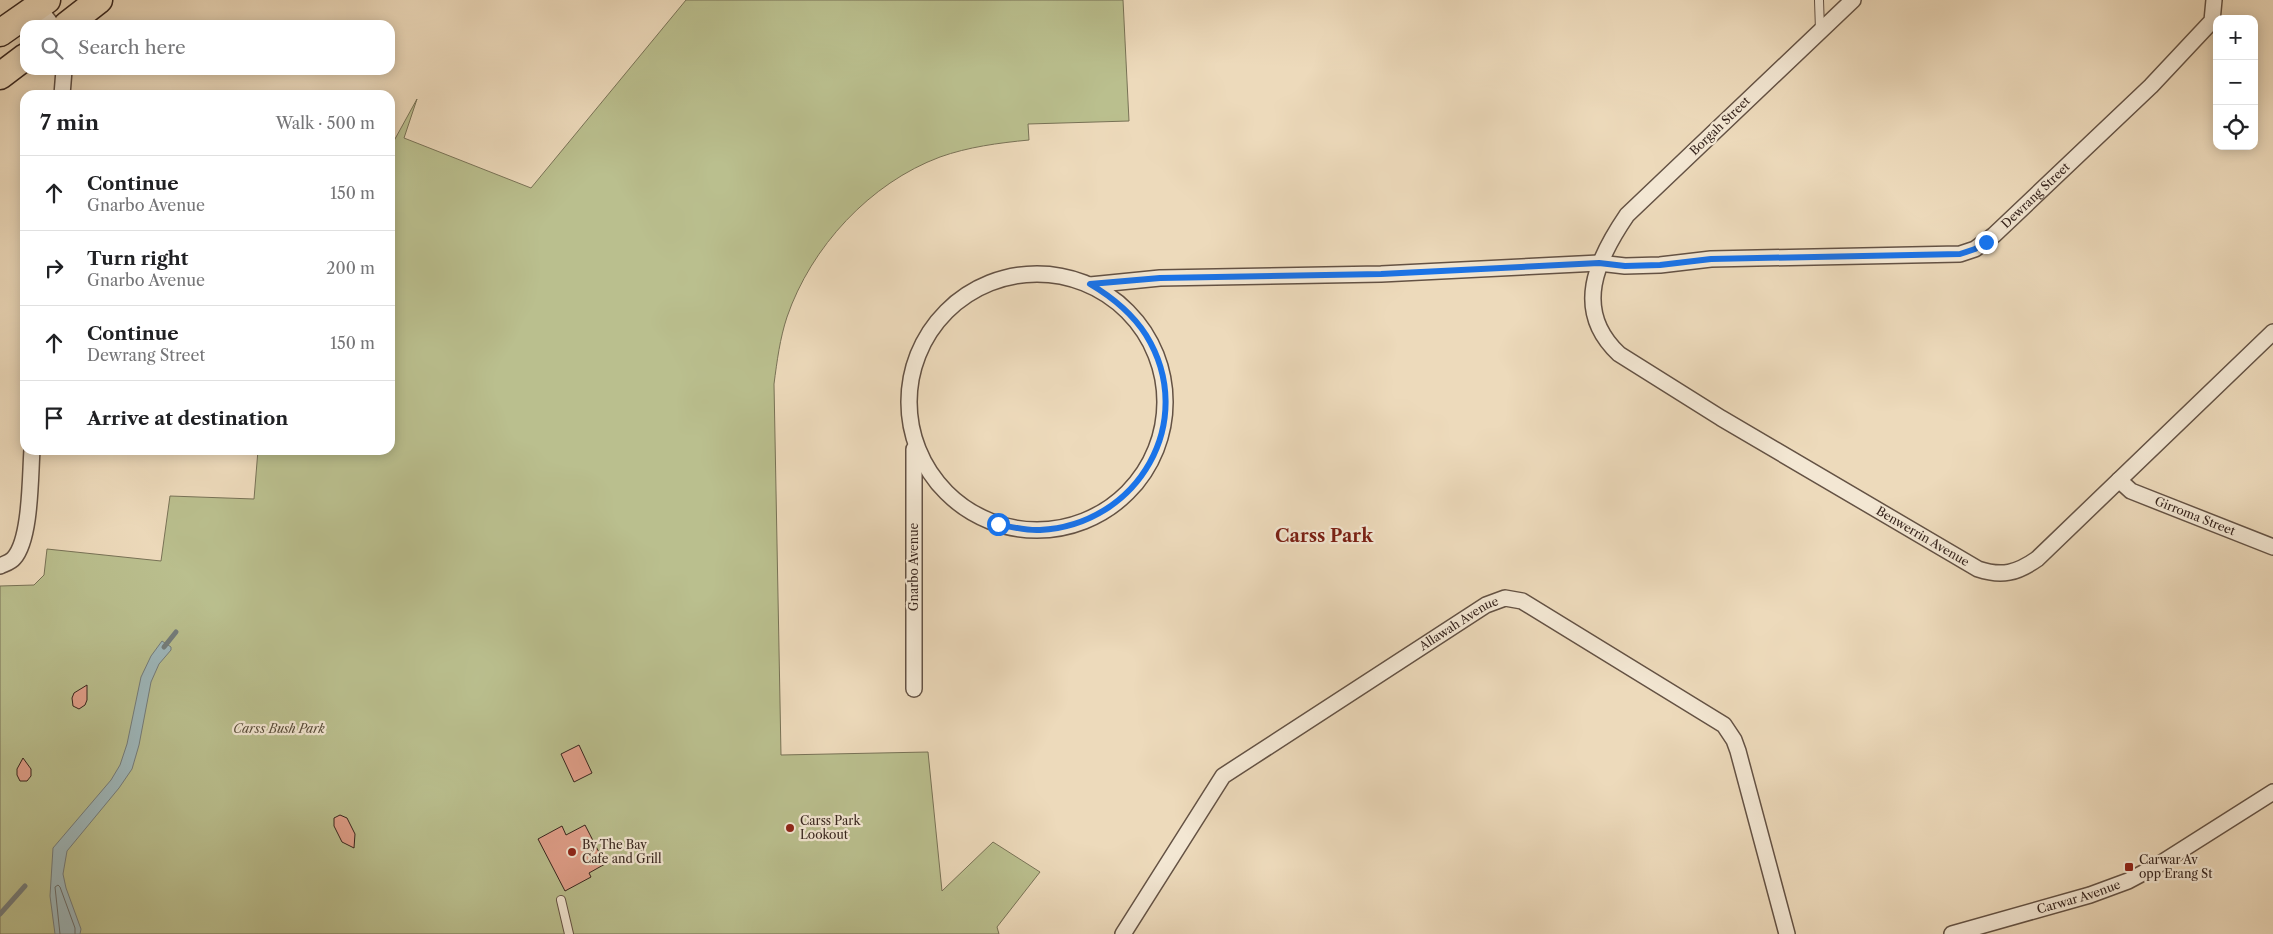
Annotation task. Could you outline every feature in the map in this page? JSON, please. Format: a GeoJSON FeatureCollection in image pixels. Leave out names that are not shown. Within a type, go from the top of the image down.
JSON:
{"type":"FeatureCollection","features":[{"type":"Feature","properties":{"kind":"highway"},"geometry":{"type":"LineString","coordinates":[[73,20],[99,0]]}},
{"type":"Feature","properties":{"kind":"highway"},"geometry":{"type":"LineString","coordinates":[[27,20],[45,11]]}},
{"type":"Feature","properties":{"kind":"highway"},"geometry":{"type":"LineString","coordinates":[[0,33],[20,23]]}},
{"type":"Feature","properties":{"kind":"highway"},"geometry":{"type":"LineString","coordinates":[[0,76],[20,61]]}},
{"type":"Feature","properties":{"kind":"street","name":"Borgah Street"},"geometry":{"type":"LineString","coordinates":[[1599,263],[1628,214],[1853,0]]}},
{"type":"Feature","properties":{"kind":"street","name":"Dewrang Street"},"geometry":{"type":"LineString","coordinates":[[1599,263],[1625,266],[1660,265],[1711,259],[1960,254],[1975,249],[1994,235],[2150,86],[2212,21],[2214,0]]}},
{"type":"Feature","properties":{"kind":"street"},"geometry":{"type":"LineString","coordinates":[[62,90],[64,75]]}},
{"type":"Feature","properties":{"kind":"street","name":"Gnarbo Avenue"},"geometry":{"type":"LineString","coordinates":[[1090,284],[1160,278],[1381,274],[1599,263]]}},
{"type":"Feature","properties":{"kind":"street","name":"Benwerrin Avenue"},"geometry":{"type":"LineString","coordinates":[[1599,263],[1592,296],[1594,313],[1598,328],[1606,342],[1619,354],[1722,418],[1978,568],[2001,574],[2012,573],[2028,565],[2273,332]]}},
{"type":"Feature","properties":{"kind":"street","name":"Gnarbo Avenue"},"geometry":{"type":"LineString","coordinates":[[914,445],[936,485],[951,499],[983,519],[1021,529],[1038,530],[1076,525],[1107,510],[1129,492],[1142,478],[1158,444],[1165,406],[1164,387],[1157,359],[1145,334],[1120,304],[1090,284],[1073,277],[1060,275],[1028,274],[989,284],[967,296],[951,308],[927,337],[912,380],[910,403],[914,445],[914,689]]}},
{"type":"Feature","properties":{"kind":"street"},"geometry":{"type":"LineString","coordinates":[[6,563],[21,547],[26,533],[32,455]]}},
{"type":"Feature","properties":{"kind":"street","name":"Girroma Street"},"geometry":{"type":"LineString","coordinates":[[2119,480],[2131,491],[2273,548]]}},
{"type":"Feature","properties":{"kind":"street","name":"Allawah Avenue"},"geometry":{"type":"LineString","coordinates":[[1123,934],[1223,776],[1486,605],[1505,598],[1522,601],[1724,725],[1734,740],[1738,751],[1786,934]]}},
{"type":"Feature","properties":{"kind":"street","name":"Carwar Avenue"},"geometry":{"type":"LineString","coordinates":[[1952,934],[1979,931],[2128,881],[2273,792]]}},
{"type":"Feature","properties":{"kind":"lane"},"geometry":{"type":"LineString","coordinates":[[1819,0],[1820,31]]}},
{"type":"Feature","properties":{"kind":"lane"},"geometry":{"type":"LineString","coordinates":[[561,900],[569,934]]}},
{"type":"Feature","properties":{"kind":"green space","name":"Carss Bush Park"},"geometry":{"type":"Polygon","coordinates":[[[686,0],[1123,0],[1129,121],[1028,124],[1029,140],[983,146],[940,157],[914,168],[890,183],[846,220],[811,266],[787,317],[775,375],[781,755],[928,752],[942,891],[993,842],[1040,872],[997,927],[999,934],[0,934],[0,586],[34,585],[44,575],[47,549],[161,561],[170,496],[254,499],[258,455],[395,455],[395,139],[417,99],[404,138],[531,188],[686,0]]]}},
{"type":"Feature","properties":{"kind":"water"},"geometry":{"type":"Polygon","coordinates":[[[162,641],[171,647],[171,650],[159,664],[151,682],[139,745],[132,769],[119,788],[67,851],[63,874],[66,888],[81,929],[80,934],[55,934],[50,896],[53,848],[111,780],[120,765],[127,744],[141,677],[151,656],[162,641]]]}},
{"type":"Feature","properties":{"kind":"building"},"geometry":{"type":"Polygon","coordinates":[[[87,685],[87,700],[85,705],[79,709],[73,706],[72,698],[74,693],[87,685]]]}},
{"type":"Feature","properties":{"kind":"building"},"geometry":{"type":"Polygon","coordinates":[[[579,745],[592,773],[574,782],[561,754],[579,745]]]}},
{"type":"Feature","properties":{"kind":"building"},"geometry":{"type":"Polygon","coordinates":[[[23,758],[31,769],[31,776],[27,781],[20,781],[17,775],[17,769],[23,758]]]}},
{"type":"Feature","properties":{"kind":"building"},"geometry":{"type":"Polygon","coordinates":[[[340,815],[347,818],[355,834],[354,848],[342,842],[334,826],[334,818],[340,815]]]}},
{"type":"Feature","properties":{"kind":"building","name":"By The Bay Cafe and Grill"},"geometry":{"type":"Polygon","coordinates":[[[585,825],[605,864],[589,873],[591,877],[565,891],[538,839],[562,826],[566,835],[585,825]]]}},
{"type":"Feature","properties":{"kind":"waterway"},"geometry":{"type":"LineString","coordinates":[[164,647],[176,632]]}},
{"type":"Feature","properties":{"kind":"waterway"},"geometry":{"type":"LineString","coordinates":[[0,914],[25,886]]}},
{"type":"Feature","properties":{"kind":"place","name":"Carss Park Lookout"},"geometry":{"type":"Point","coordinates":[790,828]}},
{"type":"Feature","properties":{"kind":"place","name":"By The Bay Cafe and Grill"},"geometry":{"type":"Point","coordinates":[572,852]}},
{"type":"Feature","properties":{"kind":"place","name":"Carwar Av opp Erang St"},"geometry":{"type":"Point","coordinates":[2129,867]}},
{"type":"Feature","properties":{"kind":"district","name":"Carss Park"},"geometry":{"type":"Point","coordinates":[1324,536]}},
{"type":"Feature","properties":{"kind":"route"},"geometry":{"type":"LineString","coordinates":[[998,524],[1021,529],[1038,530],[1076,525],[1093,518],[1114,506],[1142,478],[1158,444],[1163,428],[1164,387],[1152,346],[1136,321],[1120,304],[1090,284],[1160,278],[1381,274],[1599,263],[1625,266],[1660,265],[1711,259],[1960,254],[1970,252],[1986,242]]}}]}
